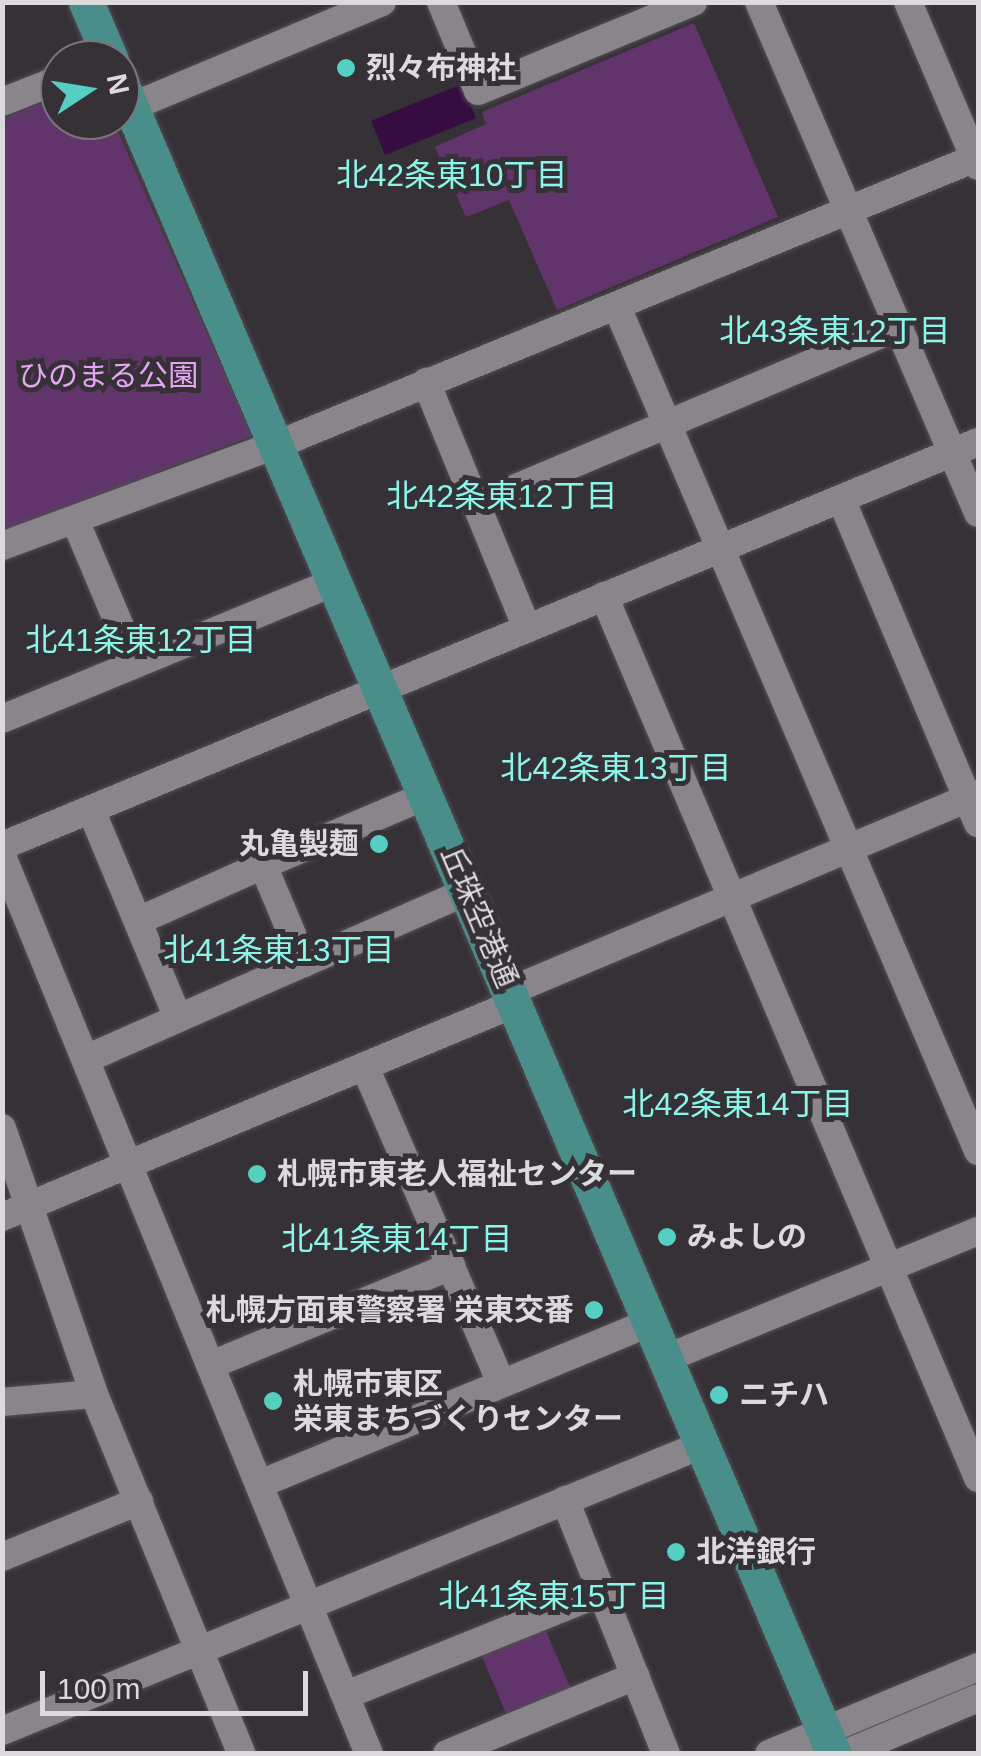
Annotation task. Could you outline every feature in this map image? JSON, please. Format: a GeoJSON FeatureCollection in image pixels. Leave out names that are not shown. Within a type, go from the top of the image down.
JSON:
{"type":"FeatureCollection","features":[{"type":"Feature","properties":{"kind":"main road"},"geometry":{"type":"LineString","coordinates":[[86,2],[102,40]]}},
{"type":"Feature","properties":{"kind":"main road","name":"丘珠空港通"},"geometry":{"type":"LineString","coordinates":[[140,126],[835,1746]]}},
{"type":"Feature","properties":{"kind":"street"},"geometry":{"type":"LineString","coordinates":[[140,89],[382,2]]}},
{"type":"Feature","properties":{"kind":"street"},"geometry":{"type":"LineString","coordinates":[[441,2],[478,91],[694,2]]}},
{"type":"Feature","properties":{"kind":"street"},"geometry":{"type":"LineString","coordinates":[[759,2],[900,326],[966,448],[978,513]]}},
{"type":"Feature","properties":{"kind":"street"},"geometry":{"type":"LineString","coordinates":[[2,546],[277,444],[977,160],[908,2]]}},
{"type":"Feature","properties":{"kind":"street"},"geometry":{"type":"LineString","coordinates":[[2,102],[40,87]]}},
{"type":"Feature","properties":{"kind":"street"},"geometry":{"type":"LineString","coordinates":[[617,307],[850,848],[967,1090],[978,1150]]}},
{"type":"Feature","properties":{"kind":"street"},"geometry":{"type":"LineString","coordinates":[[476,505],[900,326]]}},
{"type":"Feature","properties":{"kind":"street"},"geometry":{"type":"LineString","coordinates":[[426,382],[526,626]]}},
{"type":"Feature","properties":{"kind":"street"},"geometry":{"type":"LineString","coordinates":[[2,846],[526,626],[966,448]]}},
{"type":"Feature","properties":{"kind":"street"},"geometry":{"type":"LineString","coordinates":[[2,1216],[366,1067],[731,898],[850,848],[975,805],[841,500]]}},
{"type":"Feature","properties":{"kind":"street"},"geometry":{"type":"LineString","coordinates":[[76,520],[135,662]]}},
{"type":"Feature","properties":{"kind":"street"},"geometry":{"type":"LineString","coordinates":[[2,718],[336,581]]}},
{"type":"Feature","properties":{"kind":"street"},"geometry":{"type":"LineString","coordinates":[[604,596],[978,1478]]}},
{"type":"Feature","properties":{"kind":"street"},"geometry":{"type":"LineString","coordinates":[[138,921],[427,795]]}},
{"type":"Feature","properties":{"kind":"street"},"geometry":{"type":"LineString","coordinates":[[91,810],[178,1018]]}},
{"type":"Feature","properties":{"kind":"street"},"geometry":{"type":"LineString","coordinates":[[2,856],[12,906],[86,1059],[369,1754]]}},
{"type":"Feature","properties":{"kind":"street"},"geometry":{"type":"LineString","coordinates":[[263,865],[304,963]]}},
{"type":"Feature","properties":{"kind":"street"},"geometry":{"type":"LineString","coordinates":[[86,1059],[468,891]]}},
{"type":"Feature","properties":{"kind":"street"},"geometry":{"type":"LineString","coordinates":[[366,1067],[501,1383]]}},
{"type":"Feature","properties":{"kind":"street"},"geometry":{"type":"LineString","coordinates":[[2,1128],[33,1205],[94,1394],[242,1754]]}},
{"type":"Feature","properties":{"kind":"street"},"geometry":{"type":"LineString","coordinates":[[667,1358],[978,1230]]}},
{"type":"Feature","properties":{"kind":"street"},"geometry":{"type":"LineString","coordinates":[[211,1366],[451,1266]]}},
{"type":"Feature","properties":{"kind":"street"},"geometry":{"type":"LineString","coordinates":[[260,1484],[651,1322]]}},
{"type":"Feature","properties":{"kind":"street"},"geometry":{"type":"LineString","coordinates":[[2,1402],[94,1394]]}},
{"type":"Feature","properties":{"kind":"street"},"geometry":{"type":"LineString","coordinates":[[2,1731],[704,1444]]}},
{"type":"Feature","properties":{"kind":"street"},"geometry":{"type":"LineString","coordinates":[[566,1500],[666,1754]]}},
{"type":"Feature","properties":{"kind":"street"},"geometry":{"type":"LineString","coordinates":[[2,1556],[138,1502]]}},
{"type":"Feature","properties":{"kind":"street"},"geometry":{"type":"LineString","coordinates":[[346,1695],[602,1592]]}},
{"type":"Feature","properties":{"kind":"street"},"geometry":{"type":"LineString","coordinates":[[835,1746],[978,1667]]}},
{"type":"Feature","properties":{"kind":"street"},"geometry":{"type":"LineString","coordinates":[[446,1754],[636,1676]]}},
{"type":"Feature","properties":{"kind":"street"},"geometry":{"type":"LineString","coordinates":[[769,1754],[835,1746],[978,1698]]}},
{"type":"Feature","properties":{"kind":"green space"},"geometry":{"type":"Polygon","coordinates":[[[694,23],[778,217],[557,310],[509,200],[466,217],[435,147],[486,124],[482,112],[694,23]]]}},
{"type":"Feature","properties":{"kind":"green space","name":"ひのまる公園"},"geometry":{"type":"Polygon","coordinates":[[[40,103],[40,140],[122,140],[252,436],[3,531],[3,119],[40,103]]]}},
{"type":"Feature","properties":{"kind":"green space"},"geometry":{"type":"Polygon","coordinates":[[[544,1626],[571,1690],[508,1717],[480,1653],[544,1626]]]}},
{"type":"Feature","properties":{"kind":"shaded area"},"geometry":{"type":"Polygon","coordinates":[[[462,84],[476,118],[385,155],[371,121],[462,84]]]}},
{"type":"Feature","properties":{"kind":"place","name":"烈々布神社"},"geometry":{"type":"Point","coordinates":[346,68]}},
{"type":"Feature","properties":{"kind":"place","name":"丸亀製麺"},"geometry":{"type":"Point","coordinates":[379,844]}},
{"type":"Feature","properties":{"kind":"place","name":"札幌市東老人福祉センター"},"geometry":{"type":"Point","coordinates":[257,1174]}},
{"type":"Feature","properties":{"kind":"place","name":"みよしの"},"geometry":{"type":"Point","coordinates":[667,1237]}},
{"type":"Feature","properties":{"kind":"place","name":"札幌方面東警察署 栄東交番"},"geometry":{"type":"Point","coordinates":[594,1310]}},
{"type":"Feature","properties":{"kind":"place","name":"ニチハ"},"geometry":{"type":"Point","coordinates":[719,1395]}},
{"type":"Feature","properties":{"kind":"place","name":"札幌市東区 栄東まちづくりセンター"},"geometry":{"type":"Point","coordinates":[273,1401]}},
{"type":"Feature","properties":{"kind":"place","name":"北洋銀行"},"geometry":{"type":"Point","coordinates":[676,1552]}},
{"type":"Feature","properties":{"kind":"district","name":"北42条東10丁目"},"geometry":{"type":"Point","coordinates":[452,175]}},
{"type":"Feature","properties":{"kind":"district","name":"北43条東12丁目"},"geometry":{"type":"Point","coordinates":[835,331]}},
{"type":"Feature","properties":{"kind":"district","name":"北42条東12丁目"},"geometry":{"type":"Point","coordinates":[502,496]}},
{"type":"Feature","properties":{"kind":"district","name":"北41条東12丁目"},"geometry":{"type":"Point","coordinates":[141,640]}},
{"type":"Feature","properties":{"kind":"district","name":"北42条東13丁目"},"geometry":{"type":"Point","coordinates":[616,768]}},
{"type":"Feature","properties":{"kind":"district","name":"北41条東13丁目"},"geometry":{"type":"Point","coordinates":[279,950]}},
{"type":"Feature","properties":{"kind":"district","name":"北42条東14丁目"},"geometry":{"type":"Point","coordinates":[738,1104]}},
{"type":"Feature","properties":{"kind":"district","name":"北41条東14丁目"},"geometry":{"type":"Point","coordinates":[397,1239]}},
{"type":"Feature","properties":{"kind":"district","name":"北41条東15丁目"},"geometry":{"type":"Point","coordinates":[554,1596]}}]}
